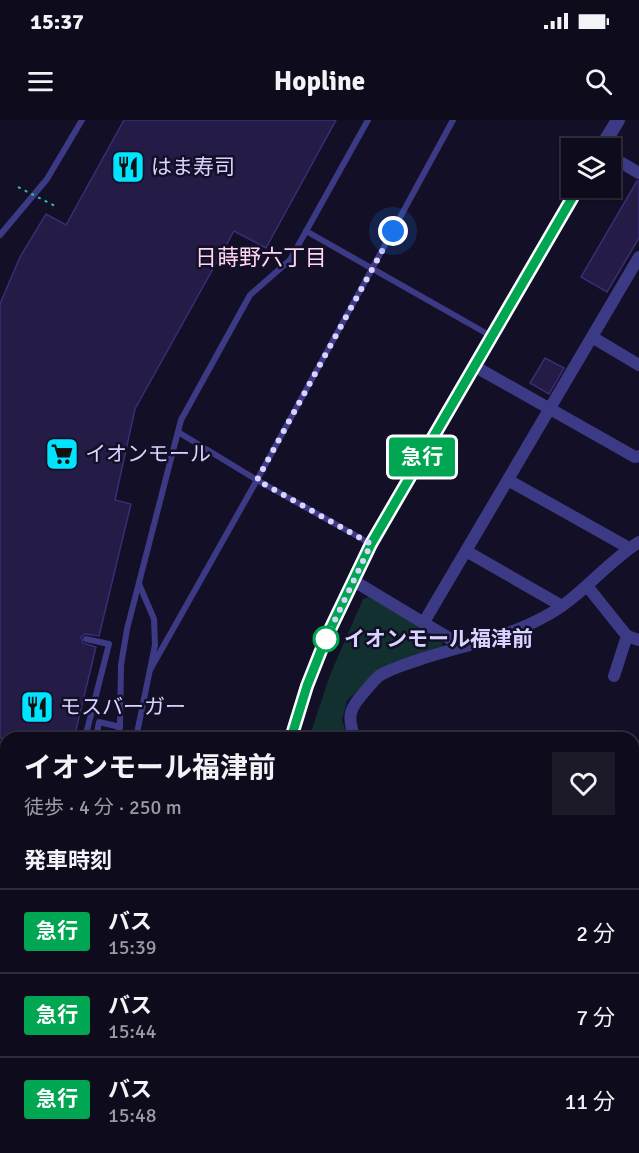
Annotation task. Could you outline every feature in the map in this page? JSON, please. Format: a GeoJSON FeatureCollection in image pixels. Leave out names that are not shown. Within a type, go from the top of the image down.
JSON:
{"type":"FeatureCollection","features":[{"type":"Feature","properties":{"kind":"street"},"geometry":{"type":"LineString","coordinates":[[607,138],[618,120]]}},
{"type":"Feature","properties":{"kind":"street"},"geometry":{"type":"LineString","coordinates":[[621,162],[639,173]]}},
{"type":"Feature","properties":{"kind":"street"},"geometry":{"type":"LineString","coordinates":[[293,732],[322,648],[371,544],[572,198]]}},
{"type":"Feature","properties":{"kind":"street"},"geometry":{"type":"LineString","coordinates":[[424,622],[637,264]]}},
{"type":"Feature","properties":{"kind":"street"},"geometry":{"type":"LineString","coordinates":[[592,337],[639,365]]}},
{"type":"Feature","properties":{"kind":"street"},"geometry":{"type":"LineString","coordinates":[[474,366],[635,457],[639,456]]}},
{"type":"Feature","properties":{"kind":"street"},"geometry":{"type":"LineString","coordinates":[[352,732],[349,724],[352,706],[378,677],[395,668],[513,632],[543,618],[572,600],[608,565],[634,545],[508,480]]}},
{"type":"Feature","properties":{"kind":"street"},"geometry":{"type":"LineString","coordinates":[[466,551],[562,606]]}},
{"type":"Feature","properties":{"kind":"street"},"geometry":{"type":"LineString","coordinates":[[354,581],[462,646]]}},
{"type":"Feature","properties":{"kind":"street"},"geometry":{"type":"LineString","coordinates":[[587,586],[633,638],[614,676]]}},
{"type":"Feature","properties":{"kind":"lane"},"geometry":{"type":"LineString","coordinates":[[0,235],[47,179],[82,120]]}},
{"type":"Feature","properties":{"kind":"lane"},"geometry":{"type":"LineString","coordinates":[[119,732],[121,665],[127,629],[181,420],[250,295],[290,260],[368,120]]}},
{"type":"Feature","properties":{"kind":"lane"},"geometry":{"type":"LineString","coordinates":[[150,670],[257,480],[453,120]]}},
{"type":"Feature","properties":{"kind":"lane"},"geometry":{"type":"LineString","coordinates":[[306,231],[491,337]]}},
{"type":"Feature","properties":{"kind":"lane"},"geometry":{"type":"LineString","coordinates":[[178,432],[257,480],[371,544]]}},
{"type":"Feature","properties":{"kind":"lane"},"geometry":{"type":"LineString","coordinates":[[137,732],[155,645],[154,620],[139,584]]}},
{"type":"Feature","properties":{"kind":"lane"},"geometry":{"type":"LineString","coordinates":[[86,639],[109,644],[87,732]]}},
{"type":"Feature","properties":{"kind":"lane"},"geometry":{"type":"LineString","coordinates":[[97,732],[99,722],[120,727]]}},
{"type":"Feature","properties":{"kind":"path"},"geometry":{"type":"LineString","coordinates":[[18,187],[55,206]]}},
{"type":"Feature","properties":{"kind":"green space"},"geometry":{"type":"Polygon","coordinates":[[[369,597],[443,640],[442,646],[393,662],[380,669],[347,701],[342,720],[346,732],[311,732],[330,675],[363,599],[369,597]]]}},
{"type":"Feature","properties":{"kind":"building","name":"イオンモール"},"geometry":{"type":"Polygon","coordinates":[[[124,120],[336,120],[266,248],[234,231],[135,409],[115,500],[131,504],[99,636],[85,634],[81,637],[83,643],[96,647],[75,732],[0,732],[0,304],[20,257],[46,214],[66,225],[124,120]]]}},
{"type":"Feature","properties":{"kind":"building"},"geometry":{"type":"Polygon","coordinates":[[[639,181],[639,238],[607,292],[581,277],[639,181]]]}},
{"type":"Feature","properties":{"kind":"building"},"geometry":{"type":"Polygon","coordinates":[[[545,358],[564,368],[549,394],[530,383],[545,358]]]}},
{"type":"Feature","properties":{"kind":"bus line","name":"急行"},"geometry":{"type":"LineString","coordinates":[[293,732],[307,686],[326,638],[371,544],[572,198]]}},
{"type":"Feature","properties":{"kind":"place","name":"はま寿司"},"geometry":{"type":"Point","coordinates":[128,167]}},
{"type":"Feature","properties":{"kind":"place","name":"イオンモール"},"geometry":{"type":"Point","coordinates":[62,454]}},
{"type":"Feature","properties":{"kind":"place","name":"イオンモール福津前"},"geometry":{"type":"Point","coordinates":[326,639]}},
{"type":"Feature","properties":{"kind":"place","name":"モスバーガー"},"geometry":{"type":"Point","coordinates":[37,707]}},
{"type":"Feature","properties":{"kind":"district","name":"日蒔野六丁目"},"geometry":{"type":"Point","coordinates":[261,257]}},
{"type":"Feature","properties":{"kind":"route"},"geometry":{"type":"LineString","coordinates":[[326,639],[371,544],[257,480],[393,231]]}}]}
